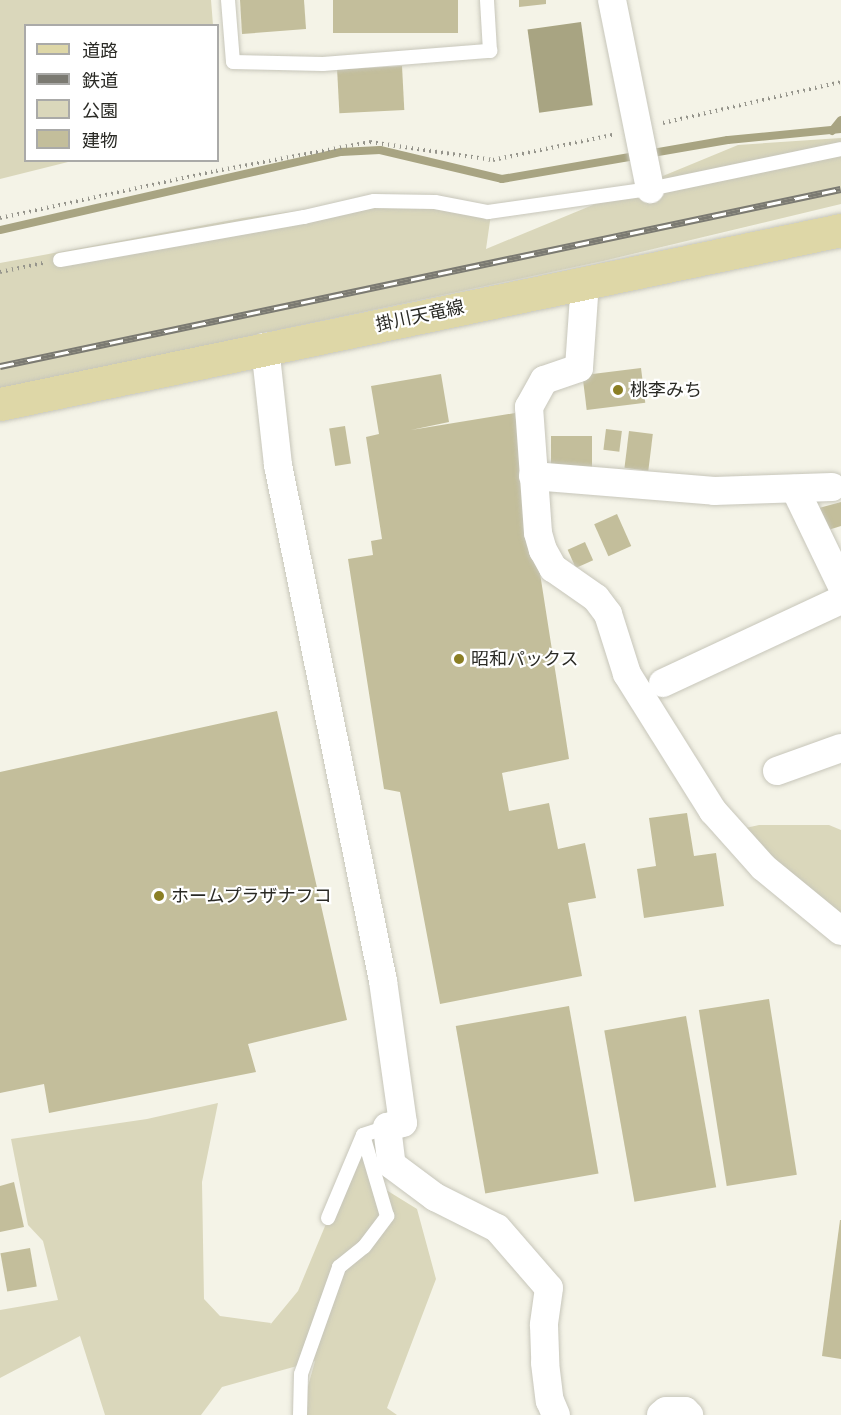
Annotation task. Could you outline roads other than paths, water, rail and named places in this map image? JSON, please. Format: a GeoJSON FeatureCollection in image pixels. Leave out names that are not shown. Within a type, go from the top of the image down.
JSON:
{"type":"FeatureCollection","features":[{"type":"Feature","properties":{"kind":"main road","name":"掛川天竜線"},"geometry":{"type":"LineString","coordinates":[[0,404],[265,347],[841,230]]}},
{"type":"Feature","properties":{"kind":"street"},"geometry":{"type":"LineString","coordinates":[[612,0],[648,179]]}},
{"type":"Feature","properties":{"kind":"street"},"geometry":{"type":"LineString","coordinates":[[585,282],[579,368],[544,380],[529,407],[538,532],[553,568],[596,598],[608,614],[627,675],[713,811],[763,867],[841,931]]}},
{"type":"Feature","properties":{"kind":"street"},"geometry":{"type":"LineString","coordinates":[[265,347],[278,465],[383,981],[403,1122],[375,1131],[392,1165],[435,1197],[497,1228],[549,1288],[544,1325],[545,1363],[550,1401],[556,1415]]}},
{"type":"Feature","properties":{"kind":"street"},"geometry":{"type":"LineString","coordinates":[[533,476],[714,491],[832,488]]}},
{"type":"Feature","properties":{"kind":"street"},"geometry":{"type":"LineString","coordinates":[[795,489],[841,584]]}},
{"type":"Feature","properties":{"kind":"street"},"geometry":{"type":"LineString","coordinates":[[663,683],[841,600]]}},
{"type":"Feature","properties":{"kind":"street"},"geometry":{"type":"LineString","coordinates":[[777,771],[841,748]]}},
{"type":"Feature","properties":{"kind":"street"},"geometry":{"type":"LineString","coordinates":[[661,1415],[666,1411],[685,1411],[689,1415]]}},
{"type":"Feature","properties":{"kind":"lane"},"geometry":{"type":"LineString","coordinates":[[228,0],[233,62],[323,64],[490,51],[486,0]]}},
{"type":"Feature","properties":{"kind":"lane"},"geometry":{"type":"LineString","coordinates":[[60,260],[304,217],[374,201],[435,202],[488,212],[648,179],[841,149]]}},
{"type":"Feature","properties":{"kind":"lane"},"geometry":{"type":"LineString","coordinates":[[328,1218],[375,1131]]}},
{"type":"Feature","properties":{"kind":"lane"},"geometry":{"type":"LineString","coordinates":[[300,1415],[301,1374],[339,1267],[364,1247],[387,1216],[375,1131]]}},
{"type":"Feature","properties":{"kind":"waterway"},"geometry":{"type":"LineString","coordinates":[[832,131],[841,120]]}},
{"type":"Feature","properties":{"kind":"waterway"},"geometry":{"type":"LineString","coordinates":[[0,230],[341,152],[380,150],[502,179],[728,140],[841,129]]}},
{"type":"Feature","properties":{"kind":"railway"},"geometry":{"type":"LineString","coordinates":[[0,366],[841,189]]}},
{"type":"Feature","properties":{"kind":"place","name":"桃李みち"},"geometry":{"type":"Point","coordinates":[618,390]}},
{"type":"Feature","properties":{"kind":"place","name":"昭和パックス"},"geometry":{"type":"Point","coordinates":[459,659]}},
{"type":"Feature","properties":{"kind":"place","name":"ホームプラザナフコ"},"geometry":{"type":"Point","coordinates":[159,896]}}]}
